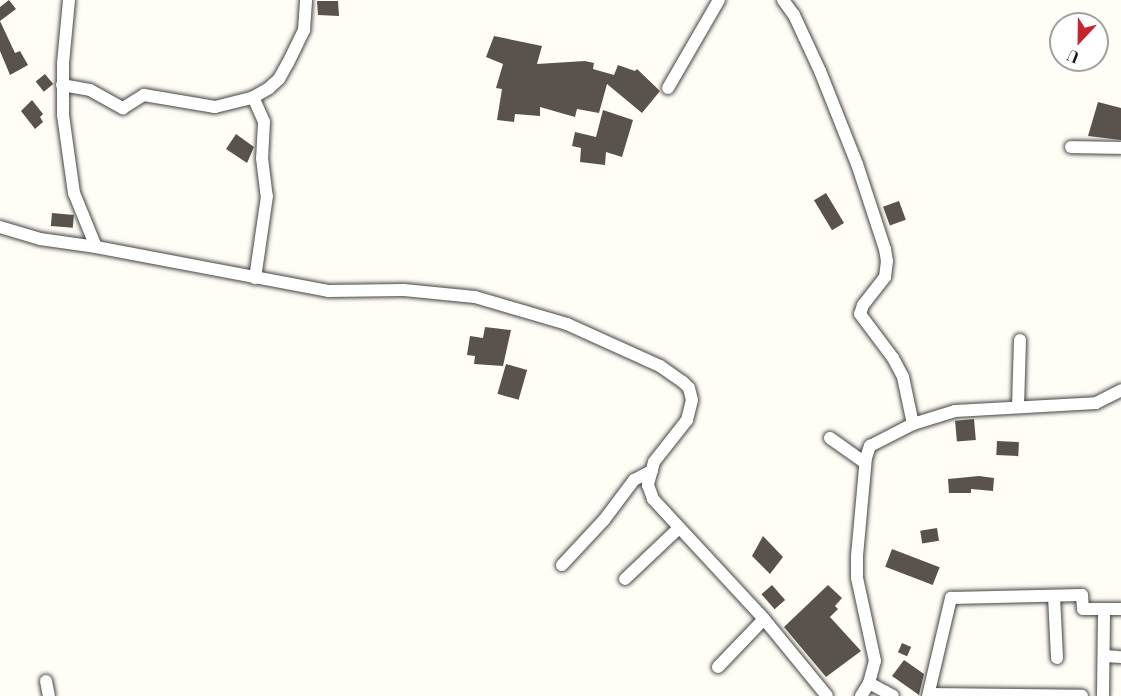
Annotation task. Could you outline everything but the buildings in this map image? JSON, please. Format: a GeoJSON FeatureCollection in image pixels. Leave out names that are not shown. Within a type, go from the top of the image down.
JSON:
{"type":"FeatureCollection","features":[{"type":"Feature","properties":{"kind":"street"},"geometry":{"type":"LineString","coordinates":[[69,0],[62,85],[63,115],[74,193],[96,247]]}},
{"type":"Feature","properties":{"kind":"street"},"geometry":{"type":"LineString","coordinates":[[62,85],[90,90],[123,108],[144,95],[215,107],[253,97],[269,88],[288,63],[304,30],[306,0]]}},
{"type":"Feature","properties":{"kind":"street"},"geometry":{"type":"LineString","coordinates":[[668,87],[719,0]]}},
{"type":"Feature","properties":{"kind":"street"},"geometry":{"type":"LineString","coordinates":[[783,0],[794,15],[820,71],[857,164],[885,249],[887,261],[885,277],[863,305],[860,314],[893,358],[903,377],[913,424]]}},
{"type":"Feature","properties":{"kind":"street"},"geometry":{"type":"LineString","coordinates":[[253,97],[264,122],[262,158],[267,196],[255,278]]}},
{"type":"Feature","properties":{"kind":"street"},"geometry":{"type":"LineString","coordinates":[[1071,147],[1121,148]]}},
{"type":"Feature","properties":{"kind":"street"},"geometry":{"type":"LineString","coordinates":[[0,227],[40,239],[96,247],[328,291],[404,290],[475,297],[567,324],[627,349],[683,382],[691,394],[691,411],[687,420],[660,452],[652,471],[648,485],[653,498],[764,619],[827,696]]}},
{"type":"Feature","properties":{"kind":"street"},"geometry":{"type":"LineString","coordinates":[[1018,407],[1020,340]]}},
{"type":"Feature","properties":{"kind":"street"},"geometry":{"type":"LineString","coordinates":[[861,696],[874,668],[874,650],[857,578],[865,463],[870,446],[913,424],[955,411],[1096,403],[1106,400],[1121,390]]}},
{"type":"Feature","properties":{"kind":"street"},"geometry":{"type":"LineString","coordinates":[[830,438],[865,463]]}},
{"type":"Feature","properties":{"kind":"street"},"geometry":{"type":"LineString","coordinates":[[562,565],[604,520],[634,480],[652,471]]}},
{"type":"Feature","properties":{"kind":"street"},"geometry":{"type":"LineString","coordinates":[[625,579],[679,528]]}},
{"type":"Feature","properties":{"kind":"street"},"geometry":{"type":"LineString","coordinates":[[1054,596],[1057,658]]}},
{"type":"Feature","properties":{"kind":"street"},"geometry":{"type":"LineString","coordinates":[[1082,696],[929,695],[951,598],[1082,596],[1083,609],[1121,609]]}},
{"type":"Feature","properties":{"kind":"street"},"geometry":{"type":"LineString","coordinates":[[1103,696],[1104,609]]}},
{"type":"Feature","properties":{"kind":"street"},"geometry":{"type":"LineString","coordinates":[[718,667],[764,619]]}},
{"type":"Feature","properties":{"kind":"street"},"geometry":{"type":"LineString","coordinates":[[1105,657],[1121,657]]}},
{"type":"Feature","properties":{"kind":"street"},"geometry":{"type":"LineString","coordinates":[[46,681],[49,696]]}},
{"type":"Feature","properties":{"kind":"street"},"geometry":{"type":"LineString","coordinates":[[869,682],[892,696]]}}]}
